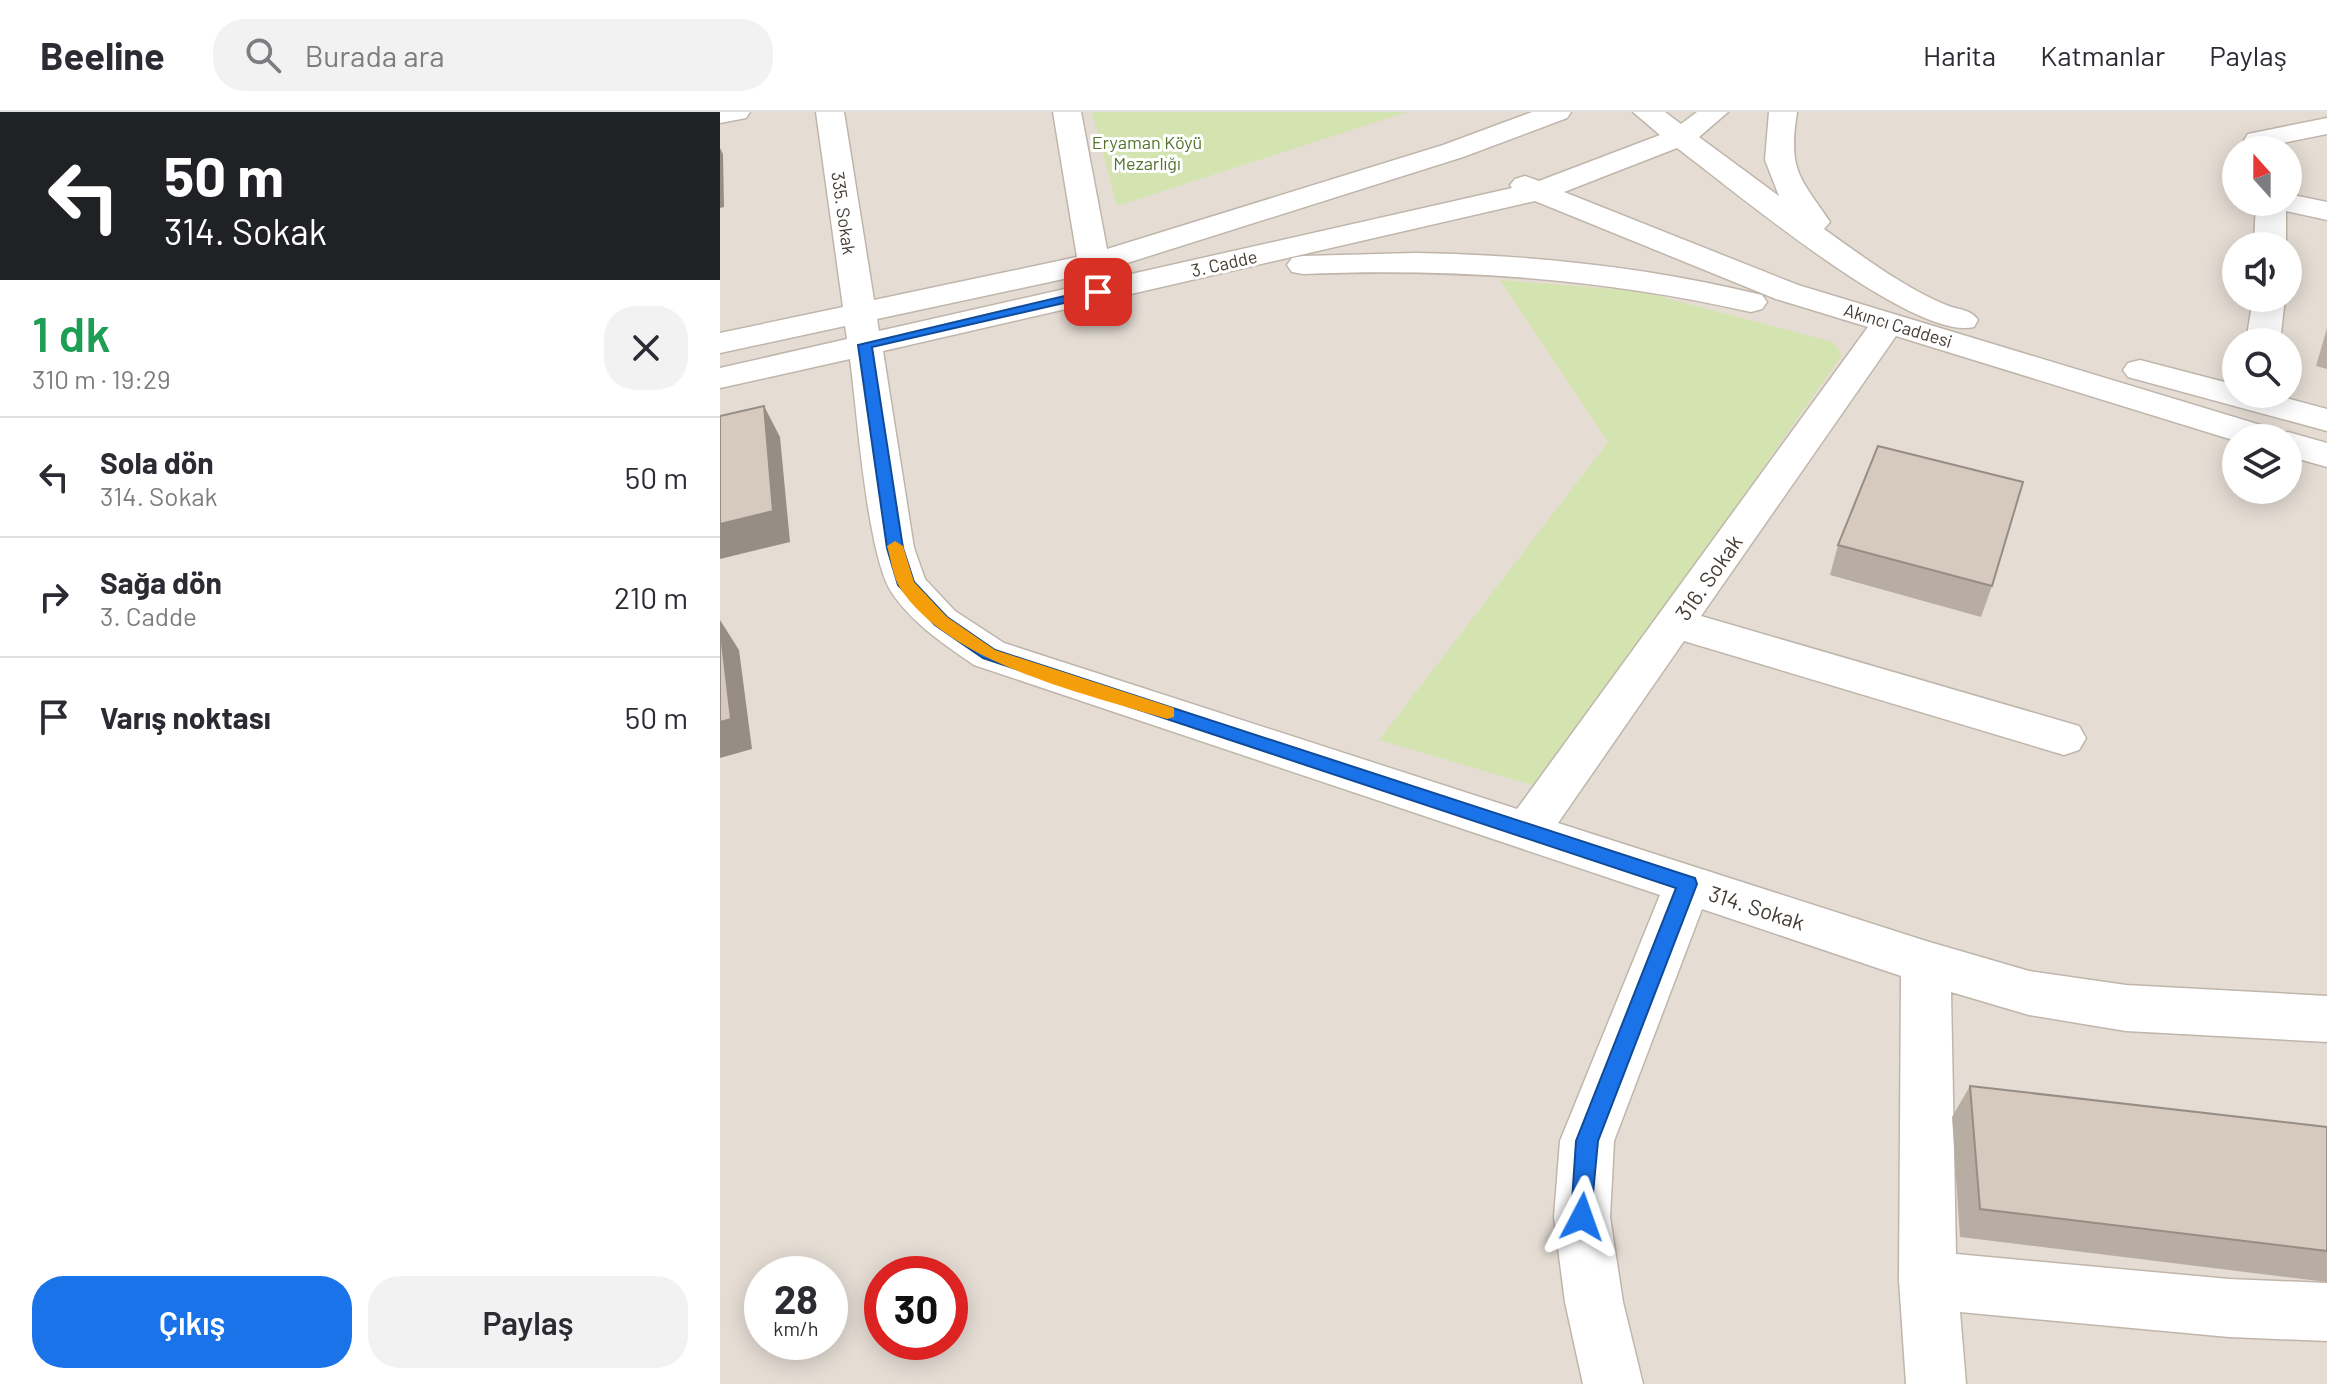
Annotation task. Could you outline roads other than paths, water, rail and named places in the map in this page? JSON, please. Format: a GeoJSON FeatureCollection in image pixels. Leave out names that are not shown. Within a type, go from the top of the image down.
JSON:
{"type":"FeatureCollection","features":[{"type":"Feature","properties":{"kind":"street"},"geometry":{"type":"LineString","coordinates":[[720,115],[736,112]]}},
{"type":"Feature","properties":{"kind":"street","name":"335. Sokak"},"geometry":{"type":"LineString","coordinates":[[830,112],[862,329]]}},
{"type":"Feature","properties":{"kind":"street"},"geometry":{"type":"LineString","coordinates":[[1067,112],[1094,263]]}},
{"type":"Feature","properties":{"kind":"street","name":"3. Cadde"},"geometry":{"type":"LineString","coordinates":[[720,378],[862,329],[1094,263],[1453,151],[1557,112]]}},
{"type":"Feature","properties":{"kind":"street","name":"Akıncı Caddesi"},"geometry":{"type":"LineString","coordinates":[[1647,112],[1683,136],[1765,203],[1851,263],[1934,312],[2256,417]]}},
{"type":"Feature","properties":{"kind":"street","name":"3. Cadde"},"geometry":{"type":"LineString","coordinates":[[720,343],[862,329],[1157,278],[1539,191],[1683,136],[1714,112]]}},
{"type":"Feature","properties":{"kind":"street"},"geometry":{"type":"LineString","coordinates":[[1783,112],[1776,147],[1781,176],[1800,205],[1851,263]]}},
{"type":"Feature","properties":{"kind":"street"},"geometry":{"type":"LineString","coordinates":[[2261,136],[2327,126]]}},
{"type":"Feature","properties":{"kind":"street","name":"Akıncı Caddesi"},"geometry":{"type":"LineString","coordinates":[[1453,151],[1707,262],[1787,292],[2256,417],[2327,420]]}},
{"type":"Feature","properties":{"kind":"street"},"geometry":{"type":"LineString","coordinates":[[2302,206],[2327,211]]}},
{"type":"Feature","properties":{"kind":"street"},"geometry":{"type":"LineString","coordinates":[[1157,278],[1305,265],[1462,264],[1560,269],[1656,281],[1815,319],[1879,319]]}},
{"type":"Feature","properties":{"kind":"street","name":"316. Sokak"},"geometry":{"type":"LineString","coordinates":[[1527,831],[1675,623],[1879,319]]}},
{"type":"Feature","properties":{"kind":"street","name":"314. Sokak"},"geometry":{"type":"LineString","coordinates":[[862,329],[895,548],[907,585],[941,621],[989,654],[1926,963],[2029,993],[2126,1008],[2327,1019]]}},
{"type":"Feature","properties":{"kind":"street"},"geometry":{"type":"LineString","coordinates":[[2302,448],[2327,455]]}},
{"type":"Feature","properties":{"kind":"street"},"geometry":{"type":"LineString","coordinates":[[1675,623],[2064,738]]}},
{"type":"Feature","properties":{"kind":"street"},"geometry":{"type":"LineString","coordinates":[[1613,1384],[1594,1302],[1582,1217],[1587,1141],[1688,884]]}},
{"type":"Feature","properties":{"kind":"street"},"geometry":{"type":"LineString","coordinates":[[1926,963],[1928,1280],[1936,1384]]}},
{"type":"Feature","properties":{"kind":"street"},"geometry":{"type":"LineString","coordinates":[[1928,1280],[2229,1308],[2327,1312]]}},
{"type":"Feature","properties":{"kind":"park label","name":"Eryaman Köyü Mezarlığı"},"geometry":{"type":"Point","coordinates":[1147,152]}}]}
